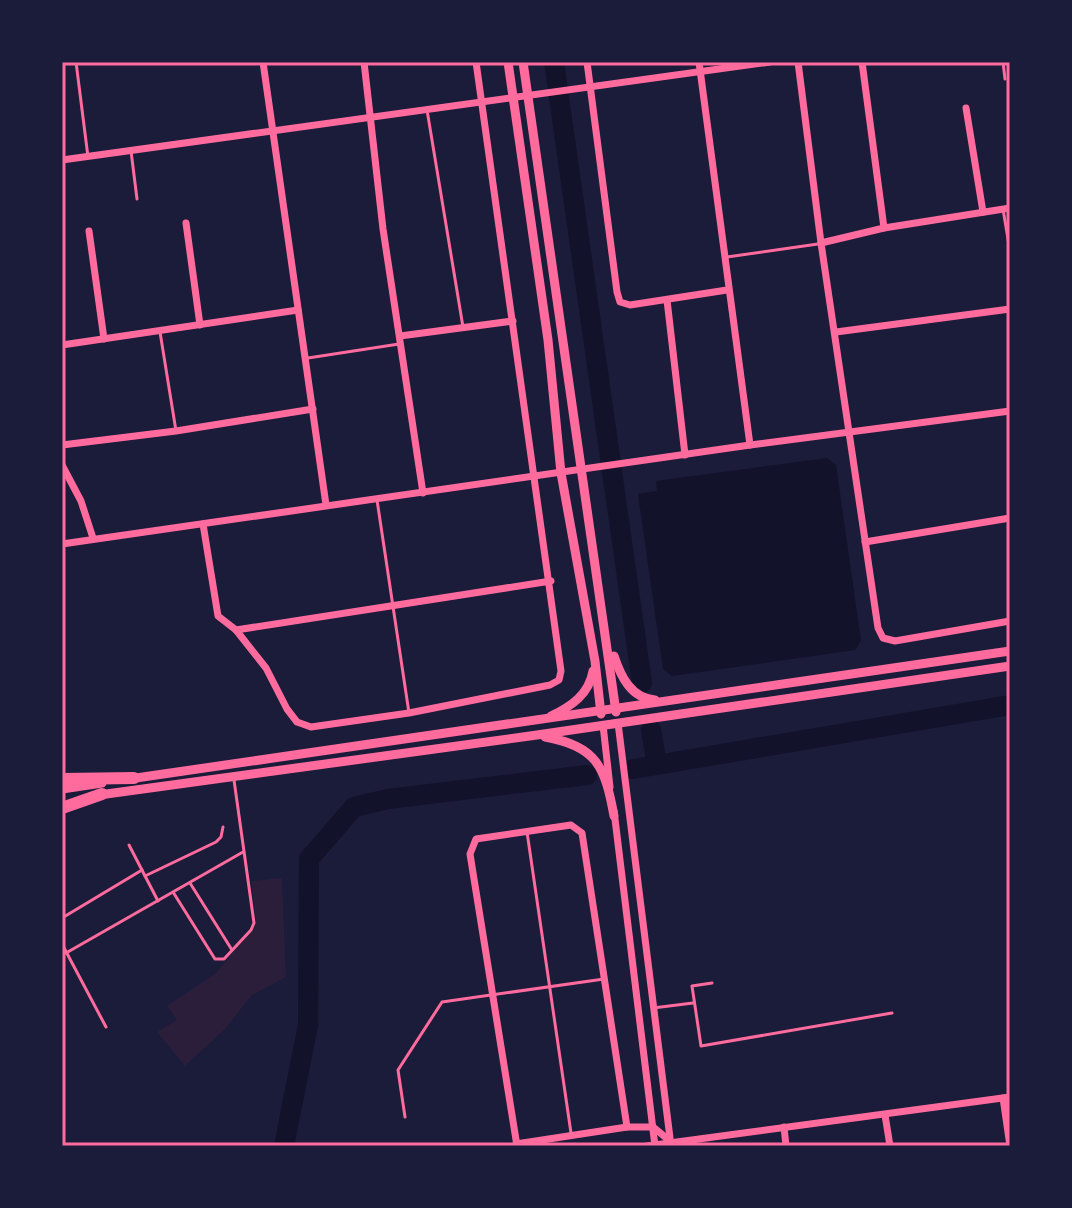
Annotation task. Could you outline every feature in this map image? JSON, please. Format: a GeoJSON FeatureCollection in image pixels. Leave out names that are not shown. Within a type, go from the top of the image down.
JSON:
{"type":"FeatureCollection","features":[{"type":"Feature","properties":{"kind":"highway"},"geometry":{"type":"LineString","coordinates":[[62,779],[134,778]]}},
{"type":"Feature","properties":{"kind":"highway"},"geometry":{"type":"LineString","coordinates":[[62,808],[102,794]]}},
{"type":"Feature","properties":{"kind":"street"},"geometry":{"type":"LineString","coordinates":[[263,62],[326,505]]}},
{"type":"Feature","properties":{"kind":"street"},"geometry":{"type":"LineString","coordinates":[[364,62],[383,229],[423,493]]}},
{"type":"Feature","properties":{"kind":"street"},"geometry":{"type":"LineString","coordinates":[[203,524],[218,616],[236,630],[266,668],[297,722],[311,727],[409,713],[550,685],[559,680],[561,671],[551,581],[476,62]]}},
{"type":"Feature","properties":{"kind":"street"},"geometry":{"type":"LineString","coordinates":[[508,62],[548,340],[561,473],[595,661],[655,1146]]}},
{"type":"Feature","properties":{"kind":"street"},"geometry":{"type":"LineString","coordinates":[[523,62],[580,470],[607,638],[671,1143]]}},
{"type":"Feature","properties":{"kind":"street"},"geometry":{"type":"LineString","coordinates":[[587,62],[620,302],[630,305],[727,290]]}},
{"type":"Feature","properties":{"kind":"street"},"geometry":{"type":"LineString","coordinates":[[699,62],[750,445]]}},
{"type":"Feature","properties":{"kind":"street"},"geometry":{"type":"LineString","coordinates":[[62,160],[770,62]]}},
{"type":"Feature","properties":{"kind":"street"},"geometry":{"type":"LineString","coordinates":[[798,62],[821,243],[878,628],[883,638],[895,641],[1010,621]]}},
{"type":"Feature","properties":{"kind":"street"},"geometry":{"type":"LineString","coordinates":[[862,62],[884,228]]}},
{"type":"Feature","properties":{"kind":"street"},"geometry":{"type":"LineString","coordinates":[[966,108],[983,212]]}},
{"type":"Feature","properties":{"kind":"street"},"geometry":{"type":"LineString","coordinates":[[821,243],[884,228],[1007,208]]}},
{"type":"Feature","properties":{"kind":"street"},"geometry":{"type":"LineString","coordinates":[[186,223],[200,325]]}},
{"type":"Feature","properties":{"kind":"street"},"geometry":{"type":"LineString","coordinates":[[89,231],[104,339]]}},
{"type":"Feature","properties":{"kind":"street"},"geometry":{"type":"LineString","coordinates":[[667,300],[685,455]]}},
{"type":"Feature","properties":{"kind":"street"},"geometry":{"type":"LineString","coordinates":[[836,332],[1010,309]]}},
{"type":"Feature","properties":{"kind":"street"},"geometry":{"type":"LineString","coordinates":[[62,345],[298,310]]}},
{"type":"Feature","properties":{"kind":"street"},"geometry":{"type":"LineString","coordinates":[[401,340],[463,327],[513,321]]}},
{"type":"Feature","properties":{"kind":"street"},"geometry":{"type":"LineString","coordinates":[[62,445],[313,409]]}},
{"type":"Feature","properties":{"kind":"street"},"geometry":{"type":"LineString","coordinates":[[62,544],[750,445],[1010,411]]}},
{"type":"Feature","properties":{"kind":"street"},"geometry":{"type":"LineString","coordinates":[[62,465],[81,501],[93,538]]}},
{"type":"Feature","properties":{"kind":"street"},"geometry":{"type":"LineString","coordinates":[[865,542],[1010,518]]}},
{"type":"Feature","properties":{"kind":"street"},"geometry":{"type":"LineString","coordinates":[[236,630],[551,581]]}},
{"type":"Feature","properties":{"kind":"street"},"geometry":{"type":"LineString","coordinates":[[607,638],[620,673],[629,687],[646,699],[667,702]]}},
{"type":"Feature","properties":{"kind":"street"},"geometry":{"type":"LineString","coordinates":[[62,789],[1010,651]]}},
{"type":"Feature","properties":{"kind":"street"},"geometry":{"type":"LineString","coordinates":[[541,720],[577,701],[591,683],[595,661]]}},
{"type":"Feature","properties":{"kind":"street"},"geometry":{"type":"LineString","coordinates":[[62,801],[1010,666]]}},
{"type":"Feature","properties":{"kind":"street"},"geometry":{"type":"LineString","coordinates":[[537,735],[574,745],[597,760],[608,781],[614,816]]}},
{"type":"Feature","properties":{"kind":"street"},"geometry":{"type":"LineString","coordinates":[[320,752],[322,764]]}},
{"type":"Feature","properties":{"kind":"street"},"geometry":{"type":"LineString","coordinates":[[627,1127],[582,833],[571,825],[476,839],[470,854],[516,1145],[627,1127],[653,1127],[671,1143]]}},
{"type":"Feature","properties":{"kind":"street"},"geometry":{"type":"LineString","coordinates":[[647,1146],[1007,1097],[1010,1146]]}},
{"type":"Feature","properties":{"kind":"street"},"geometry":{"type":"LineString","coordinates":[[885,1115],[890,1146]]}},
{"type":"Feature","properties":{"kind":"street"},"geometry":{"type":"LineString","coordinates":[[784,1127],[786,1146]]}},
{"type":"Feature","properties":{"kind":"lane"},"geometry":{"type":"LineString","coordinates":[[76,62],[88,157]]}},
{"type":"Feature","properties":{"kind":"lane"},"geometry":{"type":"LineString","coordinates":[[1003,62],[1005,79]]}},
{"type":"Feature","properties":{"kind":"lane"},"geometry":{"type":"LineString","coordinates":[[427,110],[463,327]]}},
{"type":"Feature","properties":{"kind":"lane"},"geometry":{"type":"LineString","coordinates":[[131,151],[137,199]]}},
{"type":"Feature","properties":{"kind":"lane"},"geometry":{"type":"LineString","coordinates":[[1007,208],[1010,251]]}},
{"type":"Feature","properties":{"kind":"lane"},"geometry":{"type":"LineString","coordinates":[[723,258],[821,243]]}},
{"type":"Feature","properties":{"kind":"lane"},"geometry":{"type":"LineString","coordinates":[[160,330],[176,431]]}},
{"type":"Feature","properties":{"kind":"lane"},"geometry":{"type":"LineString","coordinates":[[304,358],[401,340]]}},
{"type":"Feature","properties":{"kind":"lane"},"geometry":{"type":"LineString","coordinates":[[377,500],[409,713]]}},
{"type":"Feature","properties":{"kind":"lane"},"geometry":{"type":"LineString","coordinates":[[173,892],[215,959],[224,959],[233,951],[254,923],[234,764]]}},
{"type":"Feature","properties":{"kind":"lane"},"geometry":{"type":"LineString","coordinates":[[145,876],[216,842],[221,837],[223,827]]}},
{"type":"Feature","properties":{"kind":"lane"},"geometry":{"type":"LineString","coordinates":[[527,832],[571,1135]]}},
{"type":"Feature","properties":{"kind":"lane"},"geometry":{"type":"LineString","coordinates":[[129,845],[158,901]]}},
{"type":"Feature","properties":{"kind":"lane"},"geometry":{"type":"LineString","coordinates":[[66,953],[244,852]]}},
{"type":"Feature","properties":{"kind":"lane"},"geometry":{"type":"LineString","coordinates":[[62,918],[142,870]]}},
{"type":"Feature","properties":{"kind":"lane"},"geometry":{"type":"LineString","coordinates":[[190,883],[233,951]]}},
{"type":"Feature","properties":{"kind":"lane"},"geometry":{"type":"LineString","coordinates":[[62,944],[106,1027]]}},
{"type":"Feature","properties":{"kind":"lane"},"geometry":{"type":"LineString","coordinates":[[405,1117],[398,1070],[442,1002],[551,984],[604,979]]}},
{"type":"Feature","properties":{"kind":"lane"},"geometry":{"type":"LineString","coordinates":[[712,983],[692,986],[701,1046],[892,1013]]}},
{"type":"Feature","properties":{"kind":"lane"},"geometry":{"type":"LineString","coordinates":[[653,1008],[694,1003]]}},
{"type":"Feature","properties":{"kind":"lane"},"geometry":{"type":"LineString","coordinates":[[505,1146],[516,1145]]}},
{"type":"Feature","properties":{"kind":"shaded area"},"geometry":{"type":"Polygon","coordinates":[[[827,458],[836,465],[861,641],[855,650],[672,676],[663,669],[638,494],[657,491],[656,481],[827,458]]]}},
{"type":"Feature","properties":{"kind":"shaded area"},"geometry":{"type":"Polygon","coordinates":[[[282,878],[286,977],[252,995],[225,1029],[185,1066],[157,1032],[177,1020],[167,1006],[215,974],[251,931],[256,922],[251,881],[282,878]]]}},
{"type":"Feature","properties":{"kind":"waterway"},"geometry":{"type":"LineString","coordinates":[[554,62],[642,683]]}},
{"type":"Feature","properties":{"kind":"waterway"},"geometry":{"type":"LineString","coordinates":[[633,769],[1010,705]]}},
{"type":"Feature","properties":{"kind":"waterway"},"geometry":{"type":"LineString","coordinates":[[651,730],[657,765]]}},
{"type":"Feature","properties":{"kind":"waterway"},"geometry":{"type":"LineString","coordinates":[[284,1146],[308,1025],[309,859],[354,807],[388,799],[587,775]]}}]}
